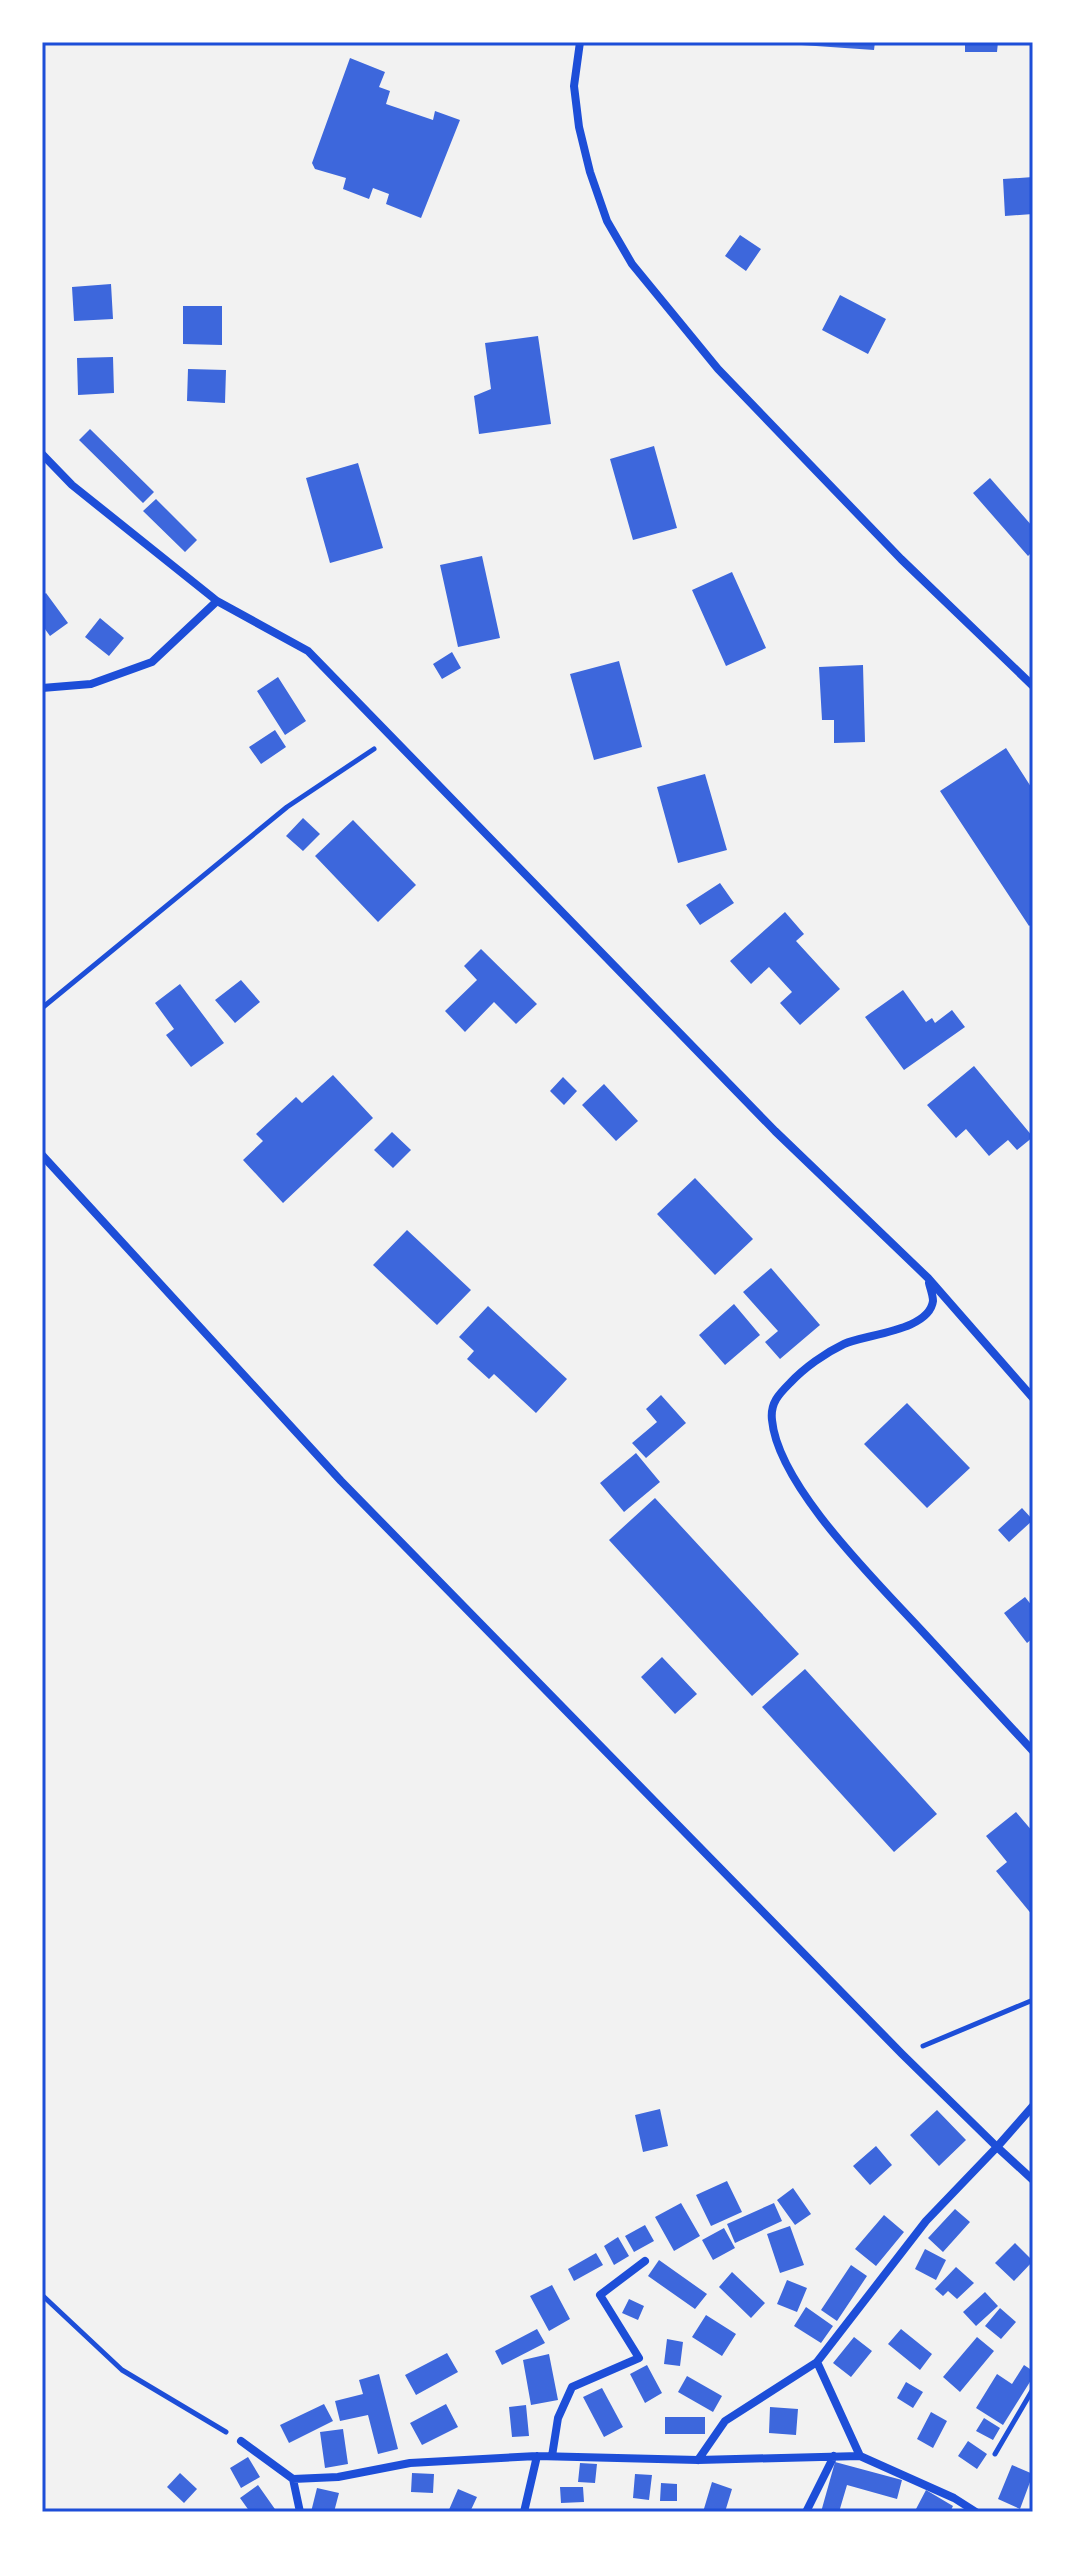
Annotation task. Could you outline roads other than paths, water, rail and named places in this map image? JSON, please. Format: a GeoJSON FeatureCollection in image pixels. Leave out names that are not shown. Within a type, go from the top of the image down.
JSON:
{"type":"FeatureCollection","features":[{"type":"Feature","properties":{"kind":"street"},"geometry":{"type":"LineString","coordinates":[[580,42],[574,86],[590,172],[607,221],[632,264],[729,380],[901,559],[1033,686]]}},
{"type":"Feature","properties":{"kind":"street"},"geometry":{"type":"LineString","coordinates":[[42,454],[72,485],[217,601],[308,651],[775,1131],[928,1278],[1033,1398]]}},
{"type":"Feature","properties":{"kind":"street"},"geometry":{"type":"LineString","coordinates":[[42,688],[91,684],[152,662],[217,601]]}},
{"type":"Feature","properties":{"kind":"street"},"geometry":{"type":"LineString","coordinates":[[42,1155],[341,1481],[902,2054],[1033,2180]]}},
{"type":"Feature","properties":{"kind":"street"},"geometry":{"type":"LineString","coordinates":[[928,1278],[933,1300],[927,1313],[911,1325],[857,1339],[832,1351],[798,1375],[779,1394],[771,1419],[781,1450],[818,1511],[860,1563],[1033,1751]]}},
{"type":"Feature","properties":{"kind":"street"},"geometry":{"type":"LineString","coordinates":[[698,2460],[725,2421],[817,2362],[926,2221],[1033,2106]]}},
{"type":"Feature","properties":{"kind":"street"},"geometry":{"type":"LineString","coordinates":[[552,2456],[558,2418],[572,2387],[639,2358],[600,2295],[645,2261]]}},
{"type":"Feature","properties":{"kind":"street"},"geometry":{"type":"LineString","coordinates":[[817,2362],[860,2456]]}},
{"type":"Feature","properties":{"kind":"street"},"geometry":{"type":"LineString","coordinates":[[241,2441],[293,2479],[338,2477],[410,2463],[537,2456],[698,2460],[860,2456],[954,2498],[976,2512]]}},
{"type":"Feature","properties":{"kind":"street"},"geometry":{"type":"LineString","coordinates":[[524,2512],[537,2456]]}},
{"type":"Feature","properties":{"kind":"street"},"geometry":{"type":"LineString","coordinates":[[806,2512],[834,2456]]}},
{"type":"Feature","properties":{"kind":"street"},"geometry":{"type":"LineString","coordinates":[[293,2479],[300,2512]]}}]}
